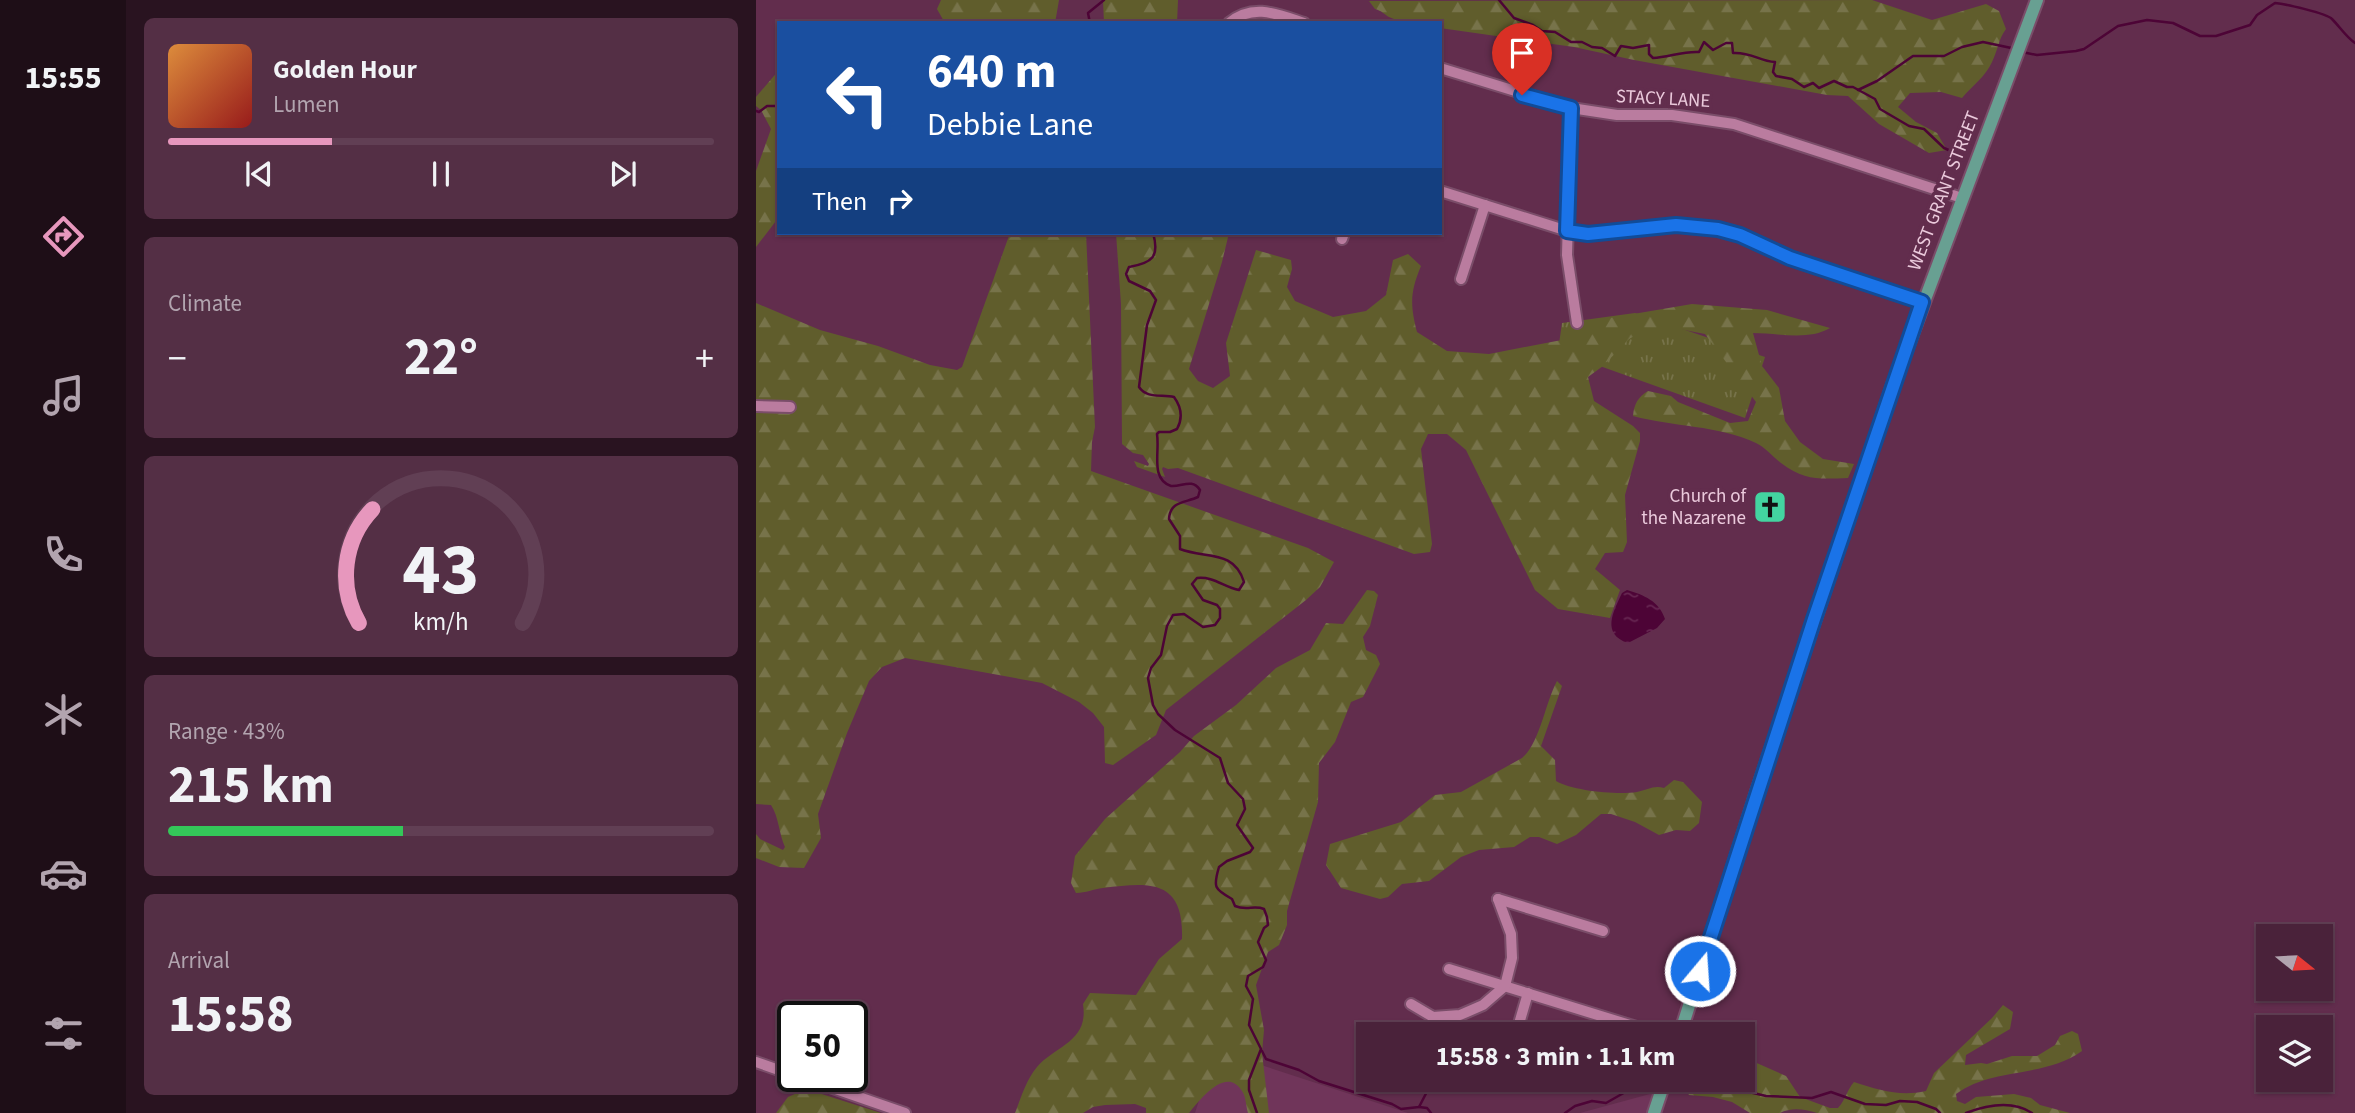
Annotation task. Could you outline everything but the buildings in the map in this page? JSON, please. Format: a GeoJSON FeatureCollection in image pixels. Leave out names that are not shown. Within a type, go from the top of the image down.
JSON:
{"type":"FeatureCollection","features":[{"type":"Feature","properties":{"kind":"main road","name":"WEST GRANT STREET"},"geometry":{"type":"LineString","coordinates":[[1683,1022],[1814,619],[1922,302],[2037,0]]}},
{"type":"Feature","properties":{"kind":"main road"},"geometry":{"type":"LineString","coordinates":[[1654,1113],[1661,1092]]}},
{"type":"Feature","properties":{"kind":"street"},"geometry":{"type":"LineString","coordinates":[[1232,21],[1241,14],[1259,10],[1297,21]]}},
{"type":"Feature","properties":{"kind":"street","name":"STACY LANE"},"geometry":{"type":"LineString","coordinates":[[1442,69],[1571,108],[1617,115],[1672,115],[1727,122],[1962,198]]}},
{"type":"Feature","properties":{"kind":"street"},"geometry":{"type":"LineString","coordinates":[[1571,108],[1567,231],[1569,275],[1577,323]]}},
{"type":"Feature","properties":{"kind":"street"},"geometry":{"type":"LineString","coordinates":[[1442,192],[1567,231],[1588,234],[1676,225],[1718,229],[1740,235],[1790,258],[1922,302]]}},
{"type":"Feature","properties":{"kind":"street"},"geometry":{"type":"LineString","coordinates":[[1461,279],[1485,205]]}},
{"type":"Feature","properties":{"kind":"street"},"geometry":{"type":"LineString","coordinates":[[756,406],[790,407]]}},
{"type":"Feature","properties":{"kind":"street"},"geometry":{"type":"LineString","coordinates":[[1411,1004],[1433,1017],[1460,1015],[1483,1005],[1505,986],[1512,958],[1511,934],[1498,899],[1603,931]]}},
{"type":"Feature","properties":{"kind":"street"},"geometry":{"type":"LineString","coordinates":[[1450,969],[1621,1022]]}},
{"type":"Feature","properties":{"kind":"street"},"geometry":{"type":"LineString","coordinates":[[1520,1022],[1528,993]]}},
{"type":"Feature","properties":{"kind":"street"},"geometry":{"type":"LineString","coordinates":[[756,1062],[777,1069]]}},
{"type":"Feature","properties":{"kind":"street"},"geometry":{"type":"LineString","coordinates":[[844,1092],[905,1113]]}},
{"type":"Feature","properties":{"kind":"shaded area"},"geometry":{"type":"Polygon","coordinates":[[[1215,1050],[1408,1113],[1195,1113],[1215,1050]]]}},
{"type":"Feature","properties":{"kind":"shaded area"},"geometry":{"type":"Polygon","coordinates":[[[1657,1092],[1661,1092],[1654,1113],[1580,1113],[1657,1092]]]}},
{"type":"Feature","properties":{"kind":"green space"},"geometry":{"type":"Polygon","coordinates":[[[941,0],[1059,0],[1055,21],[944,21],[937,9],[941,0]]]}},
{"type":"Feature","properties":{"kind":"green space"},"geometry":{"type":"Polygon","coordinates":[[[1103,0],[1178,0],[1177,21],[1104,21],[1103,0]]]}},
{"type":"Feature","properties":{"kind":"green space"},"geometry":{"type":"Polygon","coordinates":[[[1872,0],[1932,20],[1986,4],[1999,11],[2006,29],[1986,72],[1962,98],[1941,92],[1910,93],[1898,107],[1916,122],[1937,133],[1947,150],[1929,153],[1879,124],[1848,96],[1827,95],[1574,47],[1442,28],[1442,21],[1401,21],[1375,9],[1369,1],[1872,0]]]}},
{"type":"Feature","properties":{"kind":"green space"},"geometry":{"type":"Polygon","coordinates":[[[777,72],[777,220],[756,247],[756,171],[771,129],[756,106],[756,97],[777,72]]]}},
{"type":"Feature","properties":{"kind":"green space"},"geometry":{"type":"Polygon","coordinates":[[[1009,235],[1086,235],[1095,427],[1091,471],[1308,548],[1334,562],[1320,587],[1306,600],[1166,710],[1156,735],[1113,765],[1105,763],[1104,727],[1093,713],[1079,702],[1042,683],[905,658],[882,667],[869,681],[847,733],[818,814],[821,838],[804,868],[779,867],[756,858],[756,834],[760,839],[783,850],[785,847],[771,805],[756,804],[756,303],[820,330],[878,346],[930,365],[957,370],[962,367],[1009,235]]]}},
{"type":"Feature","properties":{"kind":"green space"},"geometry":{"type":"Polygon","coordinates":[[[1116,235],[1229,235],[1189,369],[1198,381],[1213,388],[1230,376],[1226,343],[1256,250],[1291,260],[1292,269],[1287,287],[1295,301],[1333,317],[1366,311],[1386,295],[1393,260],[1408,254],[1421,266],[1412,299],[1417,332],[1447,351],[1489,354],[1572,338],[1598,320],[1692,304],[1767,310],[1830,328],[1803,335],[1753,333],[1762,366],[1779,388],[1785,421],[1800,442],[1823,459],[1854,464],[1848,478],[1813,478],[1790,469],[1759,445],[1741,437],[1711,429],[1633,416],[1637,401],[1648,391],[1671,396],[1678,402],[1730,423],[1748,421],[1756,402],[1705,334],[1669,327],[1643,331],[1629,339],[1603,366],[1588,377],[1594,401],[1640,433],[1625,495],[1627,542],[1623,552],[1605,553],[1595,569],[1620,590],[1610,618],[1558,609],[1535,590],[1466,450],[1447,434],[1428,434],[1421,449],[1432,544],[1430,552],[1414,554],[1178,468],[1163,467],[1165,477],[1137,467],[1134,461],[1148,466],[1149,464],[1143,455],[1133,453],[1122,444],[1121,304],[1116,235]]]}},
{"type":"Feature","properties":{"kind":"green space"},"geometry":{"type":"Polygon","coordinates":[[[1635,313],[1765,357],[1745,418],[1558,351],[1562,323],[1635,313]]]}},
{"type":"Feature","properties":{"kind":"green space"},"geometry":{"type":"Polygon","coordinates":[[[1367,590],[1378,595],[1370,626],[1363,637],[1366,650],[1376,655],[1380,664],[1363,697],[1351,702],[1335,742],[1319,763],[1318,802],[1287,911],[1287,925],[1279,945],[1268,952],[1256,985],[1264,1030],[1262,1053],[1269,1113],[1248,1113],[1242,1091],[1236,1084],[1228,1082],[1213,1088],[1189,1113],[1146,1113],[1146,1108],[1135,1104],[1093,1107],[1083,1113],[1015,1113],[1033,1072],[1076,1035],[1081,1027],[1084,1017],[1083,1004],[1090,993],[1136,995],[1159,959],[1182,939],[1177,905],[1170,895],[1161,889],[1135,885],[1076,893],[1071,883],[1075,856],[1105,819],[1180,752],[1194,736],[1236,705],[1276,668],[1310,650],[1326,623],[1343,624],[1367,590]]]}},
{"type":"Feature","properties":{"kind":"green space"},"geometry":{"type":"Polygon","coordinates":[[[1557,681],[1562,686],[1541,746],[1555,760],[1556,781],[1584,790],[1618,793],[1664,788],[1674,780],[1683,782],[1702,802],[1699,823],[1690,831],[1676,830],[1659,835],[1635,822],[1611,814],[1601,814],[1576,835],[1557,844],[1539,837],[1530,837],[1514,847],[1479,850],[1461,857],[1429,881],[1402,884],[1388,897],[1380,899],[1341,888],[1326,865],[1330,844],[1401,822],[1435,795],[1461,792],[1522,758],[1538,733],[1557,681]]]}},
{"type":"Feature","properties":{"kind":"green space"},"geometry":{"type":"Polygon","coordinates":[[[2003,1005],[2013,1012],[2010,1029],[1966,1055],[1965,1065],[1987,1064],[2012,1056],[2037,1056],[2055,1045],[2060,1036],[2072,1031],[2078,1034],[2082,1051],[2052,1065],[1970,1086],[1956,1094],[1957,1101],[1965,1104],[1976,1097],[2014,1094],[2070,1113],[1817,1113],[1798,1109],[1780,1113],[1750,1113],[1732,1102],[1689,1095],[1687,1092],[1755,1092],[1755,1062],[1786,1076],[1800,1097],[1830,1108],[1838,1108],[1854,1082],[1898,1093],[1926,1091],[1934,1073],[2003,1005]]]}},
{"type":"Feature","properties":{"kind":"green space"},"geometry":{"type":"Polygon","coordinates":[[[799,1092],[815,1092],[881,1113],[776,1113],[788,1097],[799,1092]]]}},
{"type":"Feature","properties":{"kind":"water"},"geometry":{"type":"Polygon","coordinates":[[[1627,590],[1650,600],[1659,608],[1665,619],[1657,628],[1628,643],[1614,634],[1612,628],[1615,608],[1622,593],[1627,590]]]}},
{"type":"Feature","properties":{"kind":"waterway"},"geometry":{"type":"LineString","coordinates":[[1090,21],[1088,13],[1104,0]]}},
{"type":"Feature","properties":{"kind":"waterway"},"geometry":{"type":"LineString","coordinates":[[1499,0],[1514,18],[1542,31],[1555,32],[1571,42],[1602,48],[1615,56],[1621,46],[1633,48],[1649,45],[1649,54],[1653,58],[1699,52],[1704,42],[1713,50],[1732,43],[1733,53],[1775,62],[1773,72],[1776,76],[1792,79],[1804,87],[1813,83],[1819,88],[1834,81],[1853,87],[1875,99],[1880,109],[1909,126],[1924,129],[1944,148],[1953,152],[1960,164]]}},
{"type":"Feature","properties":{"kind":"waterway"},"geometry":{"type":"LineString","coordinates":[[2022,52],[2037,55],[2084,49],[2118,26],[2147,20],[2173,23],[2200,36],[2216,36],[2250,25],[2257,15],[2275,3],[2328,17],[2355,43]]}},
{"type":"Feature","properties":{"kind":"waterway"},"geometry":{"type":"LineString","coordinates":[[1858,90],[1877,81],[1913,56],[1944,56],[1962,47],[1983,42],[2016,49]]}},
{"type":"Feature","properties":{"kind":"waterway"},"geometry":{"type":"LineString","coordinates":[[756,111],[759,112],[767,106],[777,106]]}},
{"type":"Feature","properties":{"kind":"waterway"},"geometry":{"type":"LineString","coordinates":[[1154,235],[1155,253],[1152,258],[1129,267],[1126,274],[1129,281],[1150,291],[1156,300],[1147,325],[1139,387],[1150,395],[1174,397],[1180,409],[1181,417],[1177,429],[1157,434],[1160,477],[1171,486],[1194,484],[1200,490],[1198,497],[1175,506],[1169,519],[1180,536],[1180,549],[1226,560],[1233,564],[1244,582],[1239,590],[1197,578],[1192,584],[1203,600],[1217,605],[1220,618],[1215,625],[1203,627],[1184,614],[1173,615],[1167,626],[1161,655],[1151,668],[1148,678],[1153,705],[1158,714],[1175,730],[1220,758],[1228,783],[1243,799],[1245,809],[1237,825],[1253,848],[1219,867],[1216,887],[1232,899],[1235,906],[1264,909],[1267,917],[1268,925],[1258,942],[1266,960],[1263,967],[1248,976],[1246,986],[1253,999],[1249,1025],[1261,1049],[1249,1080],[1249,1090],[1257,1113]]}},
{"type":"Feature","properties":{"kind":"waterway"},"geometry":{"type":"LineString","coordinates":[[1262,1051],[1266,1059],[1299,1070],[1319,1081],[1401,1109],[1419,1107],[1427,1092]]}},
{"type":"Feature","properties":{"kind":"waterway"},"geometry":{"type":"LineString","coordinates":[[1565,1113],[1575,1106],[1592,1101],[1606,1103],[1625,1092]]}},
{"type":"Feature","properties":{"kind":"waterway"},"geometry":{"type":"LineString","coordinates":[[1749,1092],[1766,1096],[1812,1098],[1831,1092],[1865,1104],[1917,1102],[1940,1113]]}},
{"type":"Feature","properties":{"kind":"waterway"},"geometry":{"type":"LineString","coordinates":[[1966,1113],[1999,1105],[2016,1106],[2032,1113]]}},
{"type":"Feature","properties":{"kind":"waterway"},"geometry":{"type":"LineString","coordinates":[[1419,1107],[1427,1108],[1431,1113]]}},
{"type":"Feature","properties":{"kind":"place","name":"Church of the Nazarene"},"geometry":{"type":"Point","coordinates":[1770,507]}},
{"type":"Feature","properties":{"kind":"route"},"geometry":{"type":"LineString","coordinates":[[1522,95],[1571,108],[1567,231],[1588,234],[1676,225],[1718,229],[1740,235],[1790,258],[1922,302],[1814,619],[1700,971]]}}]}
